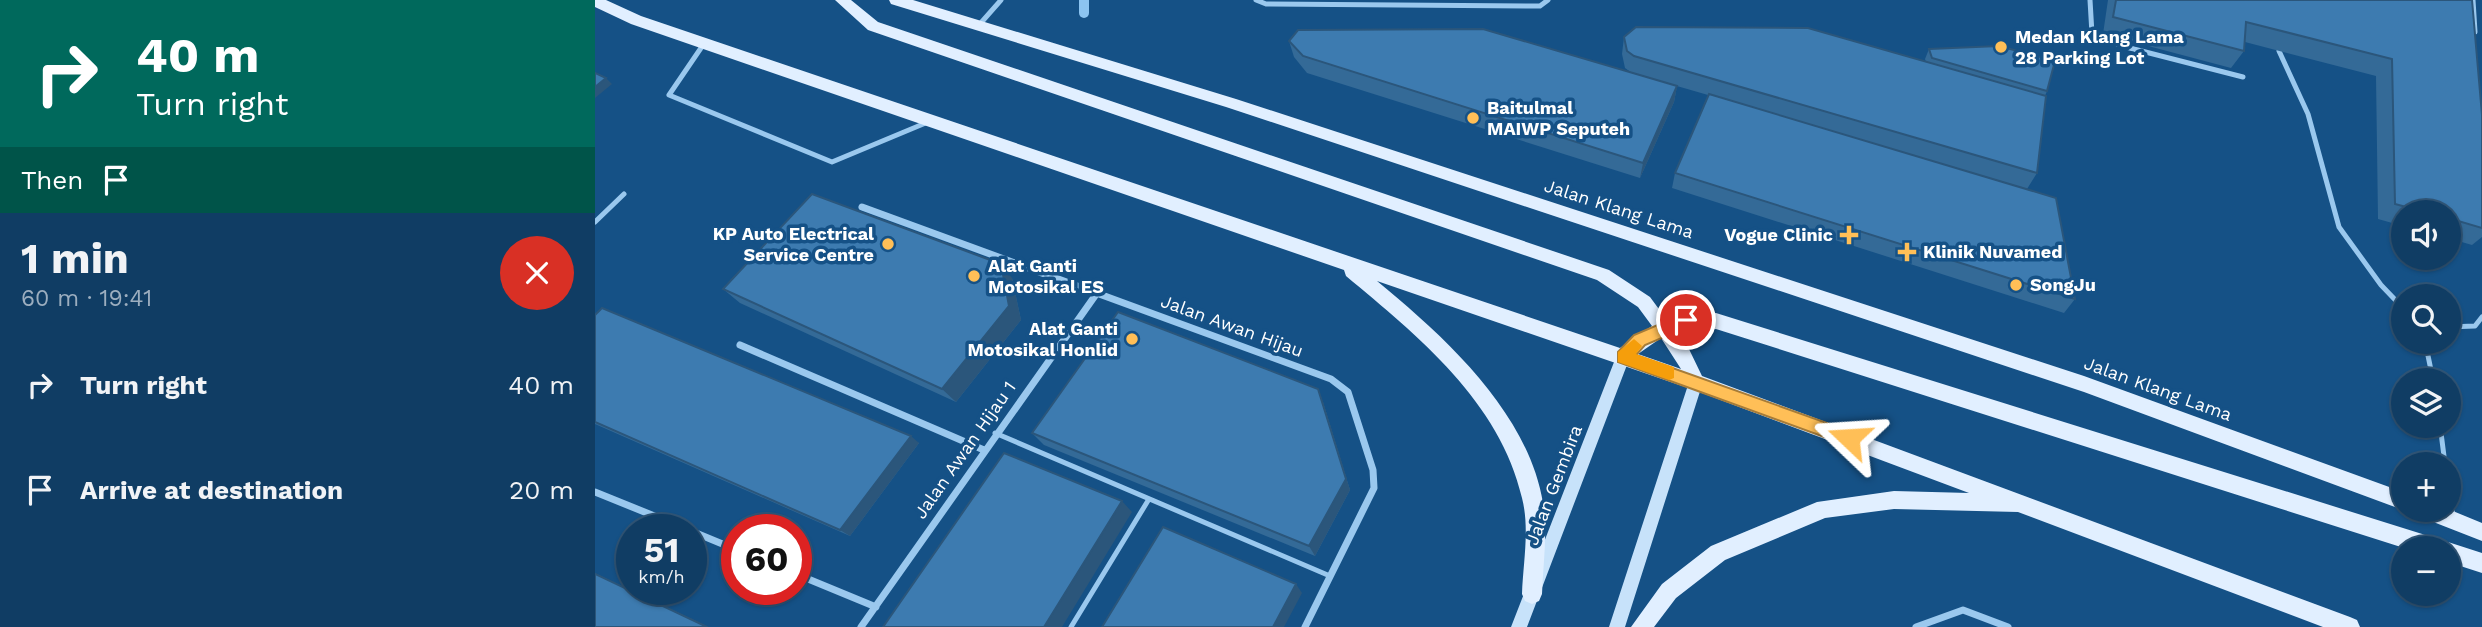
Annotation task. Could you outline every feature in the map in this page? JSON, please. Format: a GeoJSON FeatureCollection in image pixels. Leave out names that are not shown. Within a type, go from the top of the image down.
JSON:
{"type":"FeatureCollection","features":[{"type":"Feature","properties":{"kind":"main road"},"geometry":{"type":"LineString","coordinates":[[842,0],[873,26],[1603,275],[1644,302],[1682,353],[1696,382],[1617,627]]}},
{"type":"Feature","properties":{"kind":"main road","name":"Jalan Klang Lama"},"geometry":{"type":"LineString","coordinates":[[897,0],[1231,103],[2084,384],[2391,497]]}},
{"type":"Feature","properties":{"kind":"main road"},"geometry":{"type":"LineString","coordinates":[[595,1],[636,20],[927,122],[1696,382],[2029,504],[2350,627]]}},
{"type":"Feature","properties":{"kind":"main road"},"geometry":{"type":"LineString","coordinates":[[1342,262],[1421,327],[1459,366],[1505,426],[1532,499],[1532,594]]}},
{"type":"Feature","properties":{"kind":"main road"},"geometry":{"type":"LineString","coordinates":[[1623,357],[1639,340],[1663,328],[1686,320],[1716,321],[2397,536]]}},
{"type":"Feature","properties":{"kind":"main road","name":"Jalan Gembira"},"geometry":{"type":"LineString","coordinates":[[1520,627],[1623,357]]}},
{"type":"Feature","properties":{"kind":"main road"},"geometry":{"type":"LineString","coordinates":[[1641,627],[1669,590],[1718,553],[1824,509],[1893,500],[2029,504]]}},
{"type":"Feature","properties":{"kind":"main road"},"geometry":{"type":"LineString","coordinates":[[2460,522],[2482,531]]}},
{"type":"Feature","properties":{"kind":"main road"},"geometry":{"type":"LineString","coordinates":[[2461,556],[2482,562]]}},
{"type":"Feature","properties":{"kind":"street","name":"Jalan Awan Hijau"},"geometry":{"type":"LineString","coordinates":[[862,207],[1331,379],[1348,392],[1373,470],[1374,488],[1305,627]]}},
{"type":"Feature","properties":{"kind":"street","name":"Jalan Awan Hijau 1"},"geometry":{"type":"LineString","coordinates":[[861,627],[995,433],[1097,293]]}},
{"type":"Feature","properties":{"kind":"street"},"geometry":{"type":"LineString","coordinates":[[740,345],[984,450]]}},
{"type":"Feature","properties":{"kind":"street"},"geometry":{"type":"LineString","coordinates":[[595,492],[649,514]]}},
{"type":"Feature","properties":{"kind":"street"},"geometry":{"type":"LineString","coordinates":[[812,581],[876,607]]}},
{"type":"Feature","properties":{"kind":"street"},"geometry":{"type":"LineString","coordinates":[[1916,627],[1963,611],[2008,627]]}},
{"type":"Feature","properties":{"kind":"lane"},"geometry":{"type":"LineString","coordinates":[[979,25],[1001,0]]}},
{"type":"Feature","properties":{"kind":"lane"},"geometry":{"type":"LineString","coordinates":[[1256,0],[1266,4],[1540,6],[1548,0]]}},
{"type":"Feature","properties":{"kind":"lane"},"geometry":{"type":"LineString","coordinates":[[2090,0],[2092,34],[2122,46],[2243,76]]}},
{"type":"Feature","properties":{"kind":"lane"},"geometry":{"type":"LineString","coordinates":[[2473,0],[2475,41]]}},
{"type":"Feature","properties":{"kind":"lane"},"geometry":{"type":"LineString","coordinates":[[704,44],[669,95],[832,162],[927,122]]}},
{"type":"Feature","properties":{"kind":"lane"},"geometry":{"type":"LineString","coordinates":[[2279,51],[2308,114],[2339,227],[2391,295]]}},
{"type":"Feature","properties":{"kind":"lane"},"geometry":{"type":"LineString","coordinates":[[595,222],[624,194]]}},
{"type":"Feature","properties":{"kind":"lane"},"geometry":{"type":"LineString","coordinates":[[2461,327],[2475,326],[2482,317]]}},
{"type":"Feature","properties":{"kind":"lane"},"geometry":{"type":"LineString","coordinates":[[995,433],[1330,576]]}},
{"type":"Feature","properties":{"kind":"lane"},"geometry":{"type":"LineString","coordinates":[[1071,627],[1149,499]]}},
{"type":"Feature","properties":{"kind":"building"},"geometry":{"type":"Polygon","coordinates":[[[2116,0],[2472,0],[2482,115],[2482,228],[2461,222],[2461,200],[2395,200],[2392,59],[2246,22],[2244,51],[2113,17],[2116,0]]]}},
{"type":"Feature","properties":{"kind":"building"},"geometry":{"type":"Polygon","coordinates":[[[1636,27],[1808,28],[2046,96],[2037,173],[1634,56],[1627,51],[1624,37],[1636,27]]]}},
{"type":"Feature","properties":{"kind":"building"},"geometry":{"type":"Polygon","coordinates":[[[1483,29],[1677,86],[1643,163],[1303,56],[1289,41],[1298,30],[1483,29]]]}},
{"type":"Feature","properties":{"kind":"building"},"geometry":{"type":"Polygon","coordinates":[[[1999,46],[2055,61],[2047,91],[1932,58],[1929,49],[1999,46]]]}},
{"type":"Feature","properties":{"kind":"building"},"geometry":{"type":"Polygon","coordinates":[[[595,73],[606,78],[595,87],[595,73]]]}},
{"type":"Feature","properties":{"kind":"building"},"geometry":{"type":"Polygon","coordinates":[[[1709,94],[2056,198],[2075,299],[1675,173],[1709,94]]]}},
{"type":"Feature","properties":{"kind":"building"},"geometry":{"type":"Polygon","coordinates":[[[812,194],[1001,264],[1009,306],[942,389],[723,289],[812,194]]]}},
{"type":"Feature","properties":{"kind":"building"},"geometry":{"type":"Polygon","coordinates":[[[602,308],[911,436],[840,530],[812,518],[812,514],[804,514],[595,422],[595,315],[602,308]]]}},
{"type":"Feature","properties":{"kind":"building"},"geometry":{"type":"Polygon","coordinates":[[[1118,312],[1318,389],[1346,479],[1309,546],[1032,433],[1118,312]]]}},
{"type":"Feature","properties":{"kind":"building"},"geometry":{"type":"Polygon","coordinates":[[[1004,453],[1122,501],[1044,627],[883,627],[1004,453]]]}},
{"type":"Feature","properties":{"kind":"building"},"geometry":{"type":"Polygon","coordinates":[[[1163,527],[1296,584],[1273,627],[1102,627],[1163,527]]]}},
{"type":"Feature","properties":{"kind":"building"},"geometry":{"type":"Polygon","coordinates":[[[595,574],[616,584],[616,605],[661,605],[707,627],[595,627],[595,574]]]}},
{"type":"Feature","properties":{"kind":"waterway"},"geometry":{"type":"LineString","coordinates":[[1084,0],[1084,13]]}},
{"type":"Feature","properties":{"kind":"slow traffic"},"geometry":{"type":"LineString","coordinates":[[1634,346],[1623,357],[1669,372]]}},
{"type":"Feature","properties":{"kind":"place","name":"Medan Klang Lama 28 Parking Lot"},"geometry":{"type":"Point","coordinates":[2001,47]}},
{"type":"Feature","properties":{"kind":"place","name":"Baitulmal MAIWP Seputeh"},"geometry":{"type":"Point","coordinates":[1473,118]}},
{"type":"Feature","properties":{"kind":"place","name":"Vogue Clinic"},"geometry":{"type":"Point","coordinates":[1849,235]}},
{"type":"Feature","properties":{"kind":"place","name":"KP Auto Electrical Service Centre"},"geometry":{"type":"Point","coordinates":[888,244]}},
{"type":"Feature","properties":{"kind":"place","name":"Klinik Nuvamed"},"geometry":{"type":"Point","coordinates":[1907,252]}},
{"type":"Feature","properties":{"kind":"place","name":"Alat Ganti Motosikal ES"},"geometry":{"type":"Point","coordinates":[974,276]}},
{"type":"Feature","properties":{"kind":"place","name":"SongJu"},"geometry":{"type":"Point","coordinates":[2016,285]}},
{"type":"Feature","properties":{"kind":"place","name":"Alat Ganti Motosikal Honlid"},"geometry":{"type":"Point","coordinates":[1132,339]}},
{"type":"Feature","properties":{"kind":"route"},"geometry":{"type":"LineString","coordinates":[[1686,320],[1639,340],[1623,357],[1849,438]]}}]}
